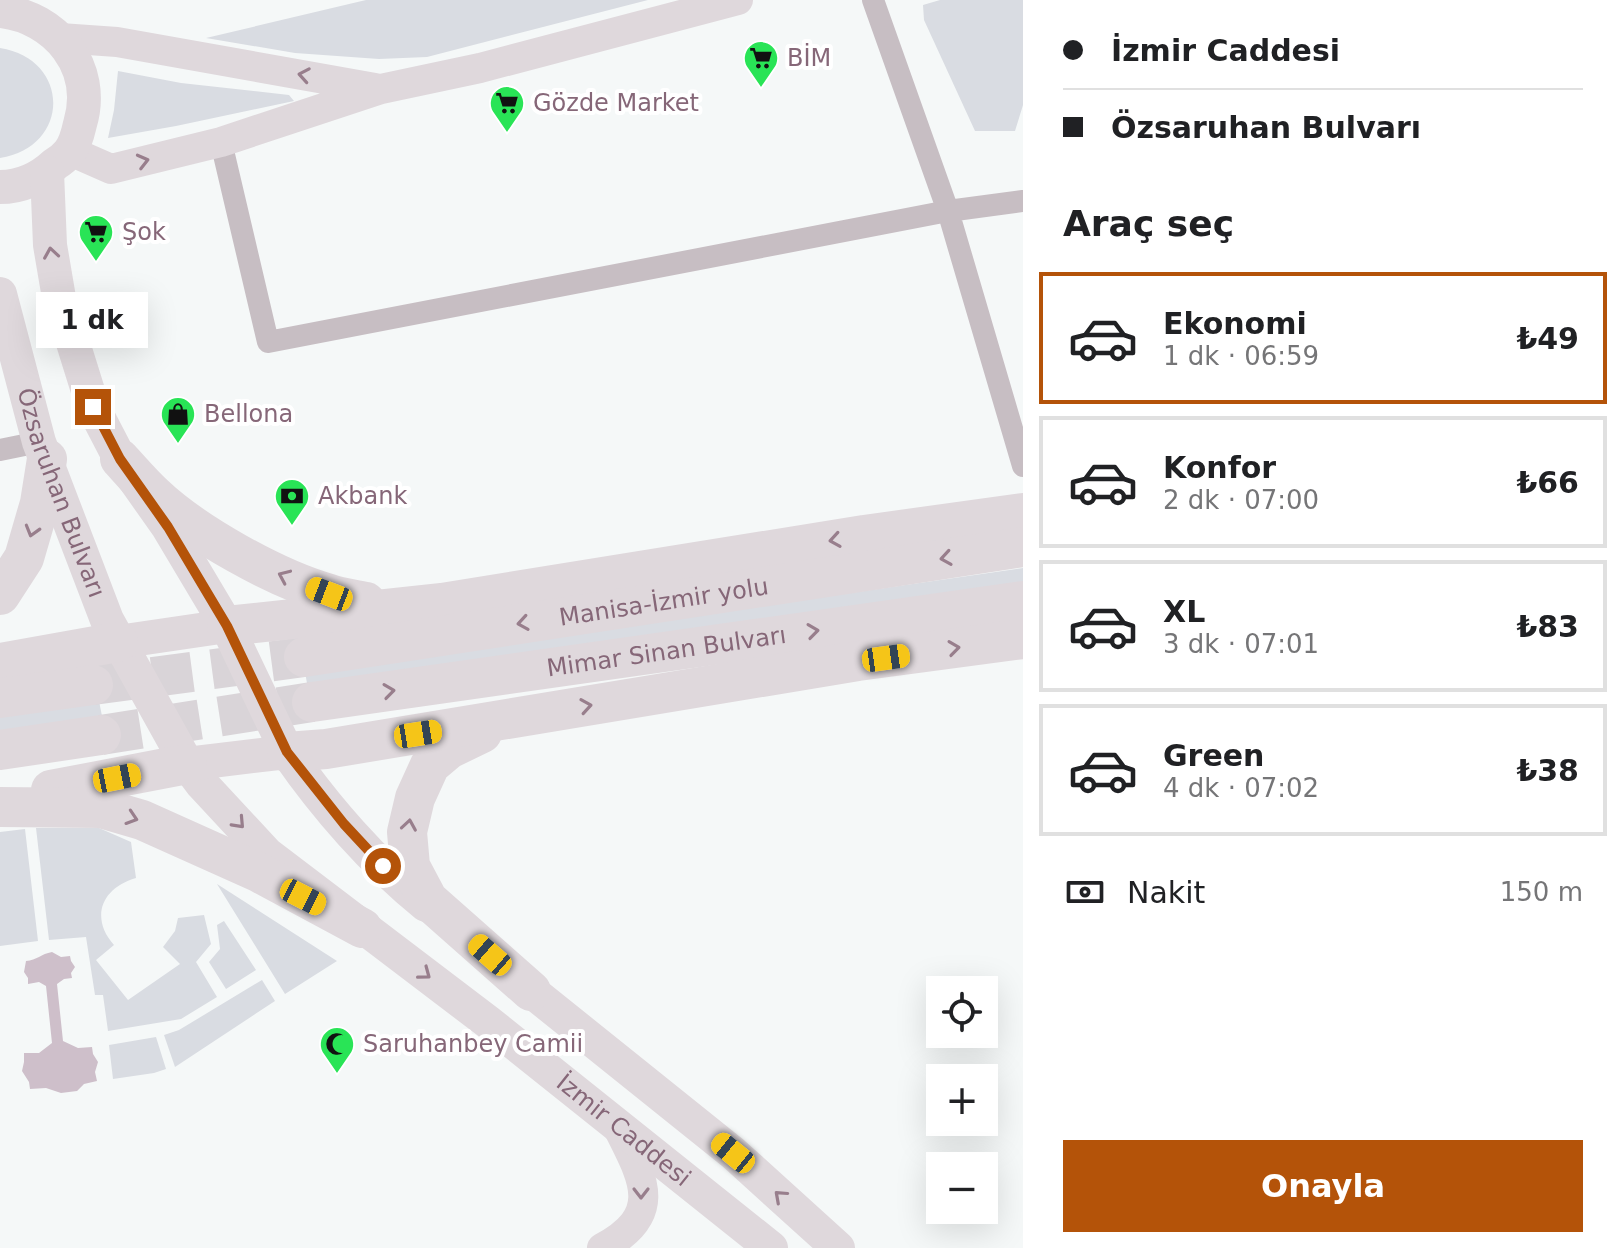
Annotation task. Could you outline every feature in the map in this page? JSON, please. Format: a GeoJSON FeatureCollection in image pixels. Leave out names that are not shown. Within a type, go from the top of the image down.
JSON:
{"type":"FeatureCollection","features":[{"type":"Feature","properties":{"kind":"highway"},"geometry":{"type":"LineString","coordinates":[[0,595],[24,558],[40,503],[43,451]]}},
{"type":"Feature","properties":{"kind":"highway"},"geometry":{"type":"LineString","coordinates":[[120,459],[154,495],[195,528],[270,570],[329,594],[375,604],[442,603]]}},
{"type":"Feature","properties":{"kind":"highway"},"geometry":{"type":"LineString","coordinates":[[227,626],[300,638],[442,603],[864,535],[1023,513]]}},
{"type":"Feature","properties":{"kind":"highway","name":"Manisa-İzmir yolu"},"geometry":{"type":"LineString","coordinates":[[300,638],[1023,547]]}},
{"type":"Feature","properties":{"kind":"highway","name":"Mimar Sinan Bulvarı"},"geometry":{"type":"LineString","coordinates":[[312,702],[1023,601]]}},
{"type":"Feature","properties":{"kind":"highway"},"geometry":{"type":"LineString","coordinates":[[300,638],[286,631],[285,646],[300,719],[308,738],[326,749]]}},
{"type":"Feature","properties":{"kind":"highway"},"geometry":{"type":"LineString","coordinates":[[287,752],[326,749],[858,661],[1023,639]]}},
{"type":"Feature","properties":{"kind":"highway"},"geometry":{"type":"LineString","coordinates":[[0,663],[118,642]]}},
{"type":"Feature","properties":{"kind":"highway"},"geometry":{"type":"LineString","coordinates":[[0,698],[93,685]]}},
{"type":"Feature","properties":{"kind":"highway"},"geometry":{"type":"LineString","coordinates":[[509,719],[449,749],[430,765],[415,798],[407,832],[410,866],[428,900],[531,991]]}},
{"type":"Feature","properties":{"kind":"highway"},"geometry":{"type":"LineString","coordinates":[[0,750],[101,735]]}},
{"type":"Feature","properties":{"kind":"highway"},"geometry":{"type":"LineString","coordinates":[[0,800],[187,764]]}},
{"type":"Feature","properties":{"kind":"highway"},"geometry":{"type":"LineString","coordinates":[[0,807],[101,808],[142,820],[258,872],[362,928]]}},
{"type":"Feature","properties":{"kind":"main road"},"geometry":{"type":"LineString","coordinates":[[9,8],[39,22],[60,38],[75,59],[84,84],[84,111],[58,162],[50,245],[59,298],[93,407],[120,459],[168,527],[227,626],[287,752],[344,824],[403,887],[733,1153],[838,1248]]}},
{"type":"Feature","properties":{"kind":"main road"},"geometry":{"type":"LineString","coordinates":[[0,187],[29,182],[58,162]]}},
{"type":"Feature","properties":{"kind":"main road","name":"Özsaruhan Bulvarı"},"geometry":{"type":"LineString","coordinates":[[0,294],[43,451],[107,620],[187,764]]}},
{"type":"Feature","properties":{"kind":"main road"},"geometry":{"type":"LineString","coordinates":[[118,642],[227,626]]}},
{"type":"Feature","properties":{"kind":"main road"},"geometry":{"type":"LineString","coordinates":[[187,764],[287,752]]}},
{"type":"Feature","properties":{"kind":"main road","name":"İzmir Caddesi"},"geometry":{"type":"LineString","coordinates":[[187,764],[267,854],[488,1022],[771,1248]]}},
{"type":"Feature","properties":{"kind":"street"},"geometry":{"type":"LineString","coordinates":[[58,162],[111,169],[221,142],[381,89],[480,68],[738,0]]}},
{"type":"Feature","properties":{"kind":"street"},"geometry":{"type":"LineString","coordinates":[[873,0],[948,211],[1023,466]]}},
{"type":"Feature","properties":{"kind":"street"},"geometry":{"type":"LineString","coordinates":[[60,38],[117,42],[381,89]]}},
{"type":"Feature","properties":{"kind":"street"},"geometry":{"type":"LineString","coordinates":[[221,142],[268,342],[948,211],[1023,201]]}},
{"type":"Feature","properties":{"kind":"street"},"geometry":{"type":"LineString","coordinates":[[0,450],[43,451]]}},
{"type":"Feature","properties":{"kind":"street"},"geometry":{"type":"LineString","coordinates":[[602,1248],[621,1238],[640,1213],[644,1187],[616,1125]]}},
{"type":"Feature","properties":{"kind":"shaded area"},"geometry":{"type":"Polygon","coordinates":[[[366,0],[648,0],[427,57],[379,59],[295,53],[206,38],[366,0]]]}},
{"type":"Feature","properties":{"kind":"shaded area"},"geometry":{"type":"Polygon","coordinates":[[[940,0],[1023,0],[1023,105],[1015,131],[975,131],[924,20],[923,5],[940,0]]]}},
{"type":"Feature","properties":{"kind":"shaded area"},"geometry":{"type":"Polygon","coordinates":[[[0,48],[23,55],[40,68],[50,85],[53,103],[50,121],[40,138],[23,151],[0,158],[0,48]]]}},
{"type":"Feature","properties":{"kind":"shaded area"},"geometry":{"type":"Polygon","coordinates":[[[118,71],[181,83],[289,95],[294,101],[108,138],[118,71]]]}},
{"type":"Feature","properties":{"kind":"shaded area"},"geometry":{"type":"Polygon","coordinates":[[[1023,568],[1023,584],[308,689],[305,672],[1023,568]]]}},
{"type":"Feature","properties":{"kind":"shaded area"},"geometry":{"type":"Polygon","coordinates":[[[99,701],[102,716],[0,732],[0,716],[99,701]]]}},
{"type":"Feature","properties":{"kind":"shaded area"},"geometry":{"type":"Polygon","coordinates":[[[36,828],[99,828],[131,842],[136,878],[107,896],[101,915],[102,925],[114,945],[96,960],[128,1000],[180,964],[163,947],[175,931],[178,918],[204,915],[211,944],[196,962],[217,997],[181,1019],[108,1031],[103,995],[95,995],[86,937],[49,940],[36,828]]]}},
{"type":"Feature","properties":{"kind":"shaded area"},"geometry":{"type":"Polygon","coordinates":[[[25,829],[38,941],[0,946],[0,832],[25,829]]]}},
{"type":"Feature","properties":{"kind":"shaded area"},"geometry":{"type":"Polygon","coordinates":[[[217,884],[337,961],[285,994],[217,884]]]}},
{"type":"Feature","properties":{"kind":"shaded area"},"geometry":{"type":"Polygon","coordinates":[[[224,921],[256,970],[226,989],[209,962],[220,949],[217,925],[224,921]]]}},
{"type":"Feature","properties":{"kind":"shaded area"},"geometry":{"type":"Polygon","coordinates":[[[52,952],[61,957],[70,956],[75,967],[72,978],[57,984],[63,1041],[78,1048],[92,1047],[98,1062],[95,1072],[97,1081],[84,1084],[77,1091],[61,1093],[46,1088],[30,1089],[22,1071],[24,1053],[39,1053],[52,1043],[46,986],[39,982],[28,984],[24,972],[26,961],[52,952]]]}},
{"type":"Feature","properties":{"kind":"shaded area"},"geometry":{"type":"Polygon","coordinates":[[[262,980],[275,1001],[175,1067],[164,1035],[179,1030],[262,980]]]}},
{"type":"Feature","properties":{"kind":"shaded area"},"geometry":{"type":"Polygon","coordinates":[[[156,1037],[166,1069],[113,1079],[109,1045],[156,1037]]]}},
{"type":"Feature","properties":{"kind":"tunnel"},"geometry":{"type":"LineString","coordinates":[[93,685],[304,657]]}},
{"type":"Feature","properties":{"kind":"tunnel"},"geometry":{"type":"LineString","coordinates":[[101,735],[312,702]]}},
{"type":"Feature","properties":{"kind":"place","name":"BİM"},"geometry":{"type":"Point","coordinates":[761,89]}},
{"type":"Feature","properties":{"kind":"place","name":"Gözde Market"},"geometry":{"type":"Point","coordinates":[507,134]}},
{"type":"Feature","properties":{"kind":"place","name":"Şok"},"geometry":{"type":"Point","coordinates":[96,263]}},
{"type":"Feature","properties":{"kind":"place","name":"Bellona"},"geometry":{"type":"Point","coordinates":[178,445]}},
{"type":"Feature","properties":{"kind":"place","name":"Akbank"},"geometry":{"type":"Point","coordinates":[292,527]}},
{"type":"Feature","properties":{"kind":"place","name":"Saruhanbey Camii"},"geometry":{"type":"Point","coordinates":[337,1075]}},
{"type":"Feature","properties":{"kind":"route"},"geometry":{"type":"LineString","coordinates":[[93,407],[120,459],[168,527],[227,626],[287,752],[344,824],[383,866]]}}]}
